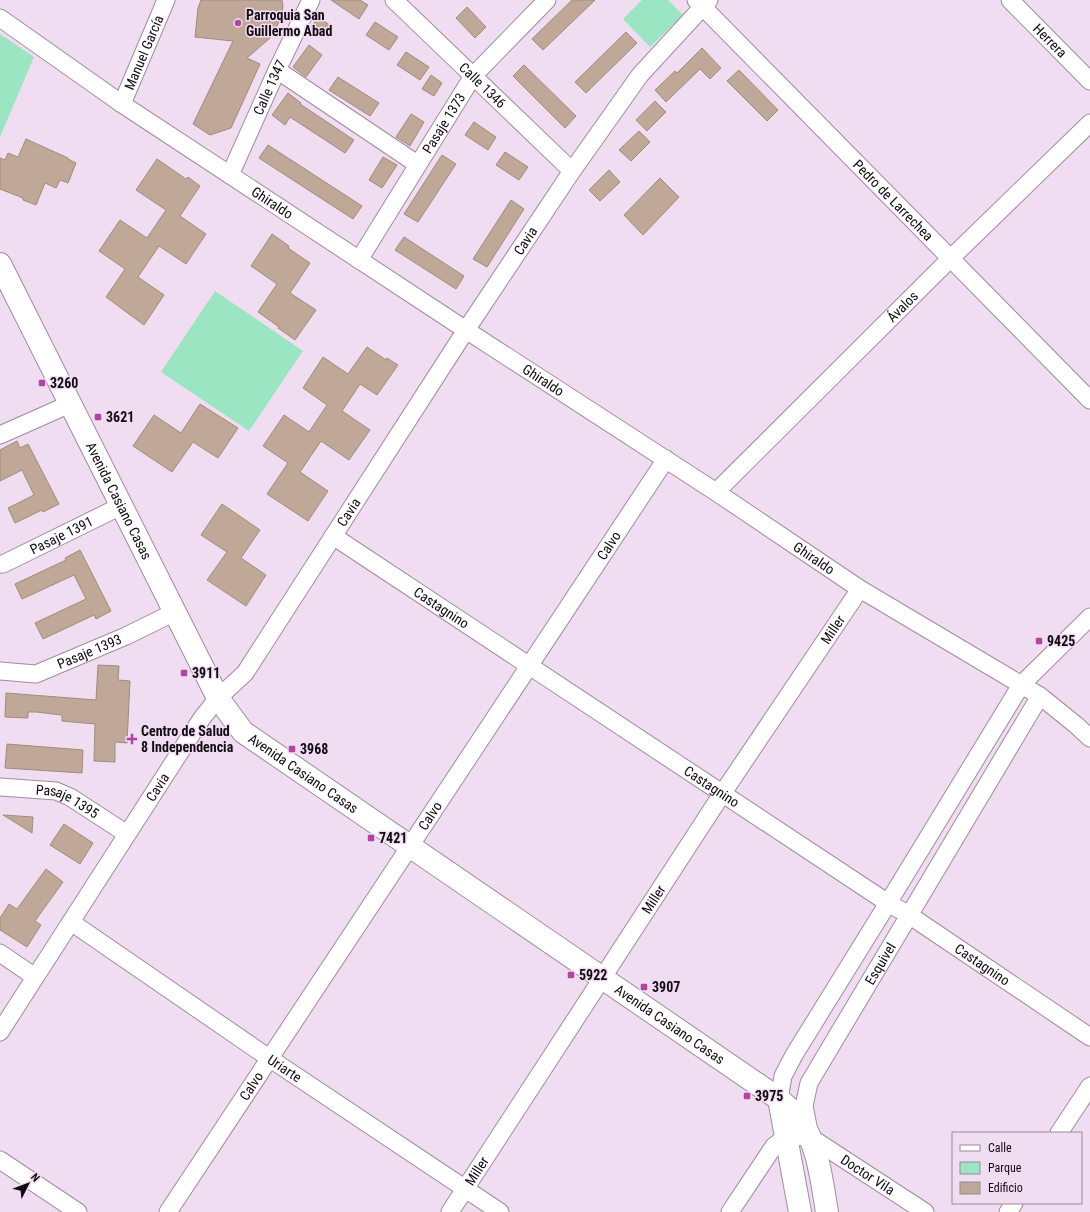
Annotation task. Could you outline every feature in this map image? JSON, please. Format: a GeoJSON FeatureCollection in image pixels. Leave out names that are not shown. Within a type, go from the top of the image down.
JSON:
{"type":"FeatureCollection","features":[{"type":"Feature","properties":{"kind":"main road","name":"Avenida Casiano Casas"},"geometry":{"type":"LineString","coordinates":[[0,264],[218,698],[243,732],[779,1099],[799,1119],[810,1138],[817,1161],[827,1212]]}},
{"type":"Feature","properties":{"kind":"main road"},"geometry":{"type":"LineString","coordinates":[[779,1099],[800,1212]]}},
{"type":"Feature","properties":{"kind":"street","name":"Manuel García"},"geometry":{"type":"LineString","coordinates":[[122,104],[166,0]]}},
{"type":"Feature","properties":{"kind":"street","name":"Calle 1347"},"geometry":{"type":"LineString","coordinates":[[230,176],[277,70],[311,0]]}},
{"type":"Feature","properties":{"kind":"street","name":"Calle 1346"},"geometry":{"type":"LineString","coordinates":[[394,0],[572,171]]}},
{"type":"Feature","properties":{"kind":"street","name":"Pasaje 1373"},"geometry":{"type":"LineString","coordinates":[[359,260],[473,76],[547,0]]}},
{"type":"Feature","properties":{"kind":"street","name":"Herrera"},"geometry":{"type":"LineString","coordinates":[[1010,0],[1090,81]]}},
{"type":"Feature","properties":{"kind":"street","name":"Cavia"},"geometry":{"type":"LineString","coordinates":[[0,1032],[202,718],[218,698],[245,673],[466,330],[572,171],[640,75],[702,2]]}},
{"type":"Feature","properties":{"kind":"street","name":"Pedro de Larrechea"},"geometry":{"type":"LineString","coordinates":[[702,2],[1090,400]]}},
{"type":"Feature","properties":{"kind":"street","name":"Ghiraldo"},"geometry":{"type":"LineString","coordinates":[[0,18],[122,104],[230,176],[666,459],[860,589],[1040,696],[1090,738]]}},
{"type":"Feature","properties":{"kind":"street"},"geometry":{"type":"LineString","coordinates":[[277,70],[418,164]]}},
{"type":"Feature","properties":{"kind":"street","name":"Ávalos"},"geometry":{"type":"LineString","coordinates":[[716,492],[1090,122]]}},
{"type":"Feature","properties":{"kind":"street"},"geometry":{"type":"LineString","coordinates":[[0,435],[70,404]]}},
{"type":"Feature","properties":{"kind":"street","name":"Calvo"},"geometry":{"type":"LineString","coordinates":[[168,1212],[528,665],[666,459]]}},
{"type":"Feature","properties":{"kind":"street","name":"Pasaje 1391"},"geometry":{"type":"LineString","coordinates":[[0,564],[3,564],[122,506]]}},
{"type":"Feature","properties":{"kind":"street","name":"Castagnino"},"geometry":{"type":"LineString","coordinates":[[333,536],[722,794],[888,903],[909,915],[1090,1037]]}},
{"type":"Feature","properties":{"kind":"street","name":"Miller"},"geometry":{"type":"LineString","coordinates":[[450,1212],[722,794],[860,589]]}},
{"type":"Feature","properties":{"kind":"street","name":"Pasaje 1393"},"geometry":{"type":"LineString","coordinates":[[0,671],[36,674],[126,636],[175,612]]}},
{"type":"Feature","properties":{"kind":"street","name":"Esquivel"},"geometry":{"type":"LineString","coordinates":[[779,1099],[783,1076],[794,1055],[1021,685],[1090,617]]}},
{"type":"Feature","properties":{"kind":"street","name":"Esquivel"},"geometry":{"type":"LineString","coordinates":[[810,1138],[804,1106],[809,1083],[1040,696]]}},
{"type":"Feature","properties":{"kind":"street","name":"Pasaje 1395"},"geometry":{"type":"LineString","coordinates":[[0,787],[56,791],[70,797],[127,834]]}},
{"type":"Feature","properties":{"kind":"street","name":"Uriarte"},"geometry":{"type":"LineString","coordinates":[[71,922],[269,1058],[500,1212]]}},
{"type":"Feature","properties":{"kind":"street"},"geometry":{"type":"LineString","coordinates":[[0,954],[35,977]]}},
{"type":"Feature","properties":{"kind":"street"},"geometry":{"type":"LineString","coordinates":[[1060,1132],[1090,1086]]}},
{"type":"Feature","properties":{"kind":"street"},"geometry":{"type":"LineString","coordinates":[[730,1212],[774,1146],[786,1137],[810,1138]]}},
{"type":"Feature","properties":{"kind":"street","name":"Doctor Vila"},"geometry":{"type":"LineString","coordinates":[[810,1138],[925,1212]]}},
{"type":"Feature","properties":{"kind":"street"},"geometry":{"type":"LineString","coordinates":[[0,1160],[78,1212]]}},
{"type":"Feature","properties":{"kind":"green space"},"geometry":{"type":"Polygon","coordinates":[[[642,0],[668,0],[683,15],[650,47],[623,19],[642,0]]]}},
{"type":"Feature","properties":{"kind":"green space"},"geometry":{"type":"Polygon","coordinates":[[[0,34],[34,57],[0,137],[0,34]]]}},
{"type":"Feature","properties":{"kind":"green space"},"geometry":{"type":"Polygon","coordinates":[[[215,291],[303,351],[249,431],[161,372],[215,291]]]}},
{"type":"Feature","properties":{"kind":"building"},"geometry":{"type":"Polygon","coordinates":[[[201,0],[282,0],[283,6],[281,18],[270,38],[247,58],[260,64],[231,128],[210,135],[193,124],[233,41],[195,37],[198,8],[201,0]]]}},
{"type":"Feature","properties":{"kind":"building"},"geometry":{"type":"Polygon","coordinates":[[[331,0],[360,0],[368,5],[359,19],[331,0]]]}},
{"type":"Feature","properties":{"kind":"building"},"geometry":{"type":"Polygon","coordinates":[[[572,0],[595,0],[543,50],[532,39],[572,0]]]}},
{"type":"Feature","properties":{"kind":"building"},"geometry":{"type":"Polygon","coordinates":[[[467,7],[486,27],[475,38],[456,18],[467,7]]]}},
{"type":"Feature","properties":{"kind":"building"},"geometry":{"type":"Polygon","coordinates":[[[319,17],[331,26],[323,37],[310,28],[319,17]]]}},
{"type":"Feature","properties":{"kind":"building"},"geometry":{"type":"Polygon","coordinates":[[[375,22],[398,37],[389,50],[366,35],[375,22]]]}},
{"type":"Feature","properties":{"kind":"building"},"geometry":{"type":"Polygon","coordinates":[[[626,32],[637,43],[586,93],[575,82],[626,32]]]}},
{"type":"Feature","properties":{"kind":"building"},"geometry":{"type":"Polygon","coordinates":[[[309,45],[322,55],[306,77],[293,67],[309,45]]]}},
{"type":"Feature","properties":{"kind":"building"},"geometry":{"type":"Polygon","coordinates":[[[702,48],[721,68],[710,79],[700,69],[666,102],[655,90],[675,71],[677,73],[702,48]]]}},
{"type":"Feature","properties":{"kind":"building"},"geometry":{"type":"Polygon","coordinates":[[[406,52],[429,67],[420,80],[397,65],[406,52]]]}},
{"type":"Feature","properties":{"kind":"building"},"geometry":{"type":"Polygon","coordinates":[[[524,65],[576,116],[565,128],[513,76],[524,65]]]}},
{"type":"Feature","properties":{"kind":"building"},"geometry":{"type":"Polygon","coordinates":[[[739,70],[778,110],[767,121],[727,81],[739,70]]]}},
{"type":"Feature","properties":{"kind":"building"},"geometry":{"type":"Polygon","coordinates":[[[431,75],[442,83],[434,96],[422,89],[431,75]]]}},
{"type":"Feature","properties":{"kind":"building"},"geometry":{"type":"Polygon","coordinates":[[[338,77],[379,103],[370,116],[329,90],[338,77]]]}},
{"type":"Feature","properties":{"kind":"building"},"geometry":{"type":"Polygon","coordinates":[[[288,93],[301,103],[300,104],[354,140],[345,153],[290,117],[285,125],[272,115],[288,93]]]}},
{"type":"Feature","properties":{"kind":"building"},"geometry":{"type":"Polygon","coordinates":[[[655,101],[666,112],[647,131],[636,120],[655,101]]]}},
{"type":"Feature","properties":{"kind":"building"},"geometry":{"type":"Polygon","coordinates":[[[411,114],[424,122],[410,146],[396,137],[411,114]]]}},
{"type":"Feature","properties":{"kind":"building"},"geometry":{"type":"Polygon","coordinates":[[[474,122],[496,137],[488,150],[465,135],[474,122]]]}},
{"type":"Feature","properties":{"kind":"building"},"geometry":{"type":"Polygon","coordinates":[[[639,131],[650,142],[631,161],[619,150],[639,131]]]}},
{"type":"Feature","properties":{"kind":"building"},"geometry":{"type":"Polygon","coordinates":[[[26,139],[76,163],[68,183],[60,180],[56,188],[45,183],[36,205],[0,189],[0,158],[5,160],[8,153],[18,157],[26,139]]]}},
{"type":"Feature","properties":{"kind":"building"},"geometry":{"type":"Polygon","coordinates":[[[268,145],[362,206],[353,219],[259,158],[268,145]]]}},
{"type":"Feature","properties":{"kind":"building"},"geometry":{"type":"Polygon","coordinates":[[[505,152],[528,167],[519,180],[496,165],[505,152]]]}},
{"type":"Feature","properties":{"kind":"building"},"geometry":{"type":"Polygon","coordinates":[[[442,155],[456,164],[418,222],[404,214],[442,155]]]}},
{"type":"Feature","properties":{"kind":"building"},"geometry":{"type":"Polygon","coordinates":[[[383,157],[397,165],[382,188],[369,180],[383,157]]]}},
{"type":"Feature","properties":{"kind":"building"},"geometry":{"type":"Polygon","coordinates":[[[157,159],[186,179],[188,177],[200,186],[180,216],[206,234],[186,264],[159,246],[138,277],[164,295],[144,325],[106,297],[125,269],[99,251],[120,220],[147,238],[166,210],[136,190],[157,159]]]}},
{"type":"Feature","properties":{"kind":"building"},"geometry":{"type":"Polygon","coordinates":[[[609,170],[620,182],[600,201],[589,190],[609,170]]]}},
{"type":"Feature","properties":{"kind":"building"},"geometry":{"type":"Polygon","coordinates":[[[660,178],[679,197],[643,235],[624,215],[660,178]]]}},
{"type":"Feature","properties":{"kind":"building"},"geometry":{"type":"Polygon","coordinates":[[[511,200],[524,209],[487,267],[473,259],[511,200]]]}},
{"type":"Feature","properties":{"kind":"building"},"geometry":{"type":"Polygon","coordinates":[[[272,234],[289,246],[288,248],[310,263],[290,293],[316,310],[295,340],[258,312],[277,284],[251,266],[272,234]]]}},
{"type":"Feature","properties":{"kind":"building"},"geometry":{"type":"Polygon","coordinates":[[[404,237],[464,276],[456,289],[395,250],[404,237]]]}},
{"type":"Feature","properties":{"kind":"building"},"geometry":{"type":"Polygon","coordinates":[[[367,347],[386,360],[387,358],[398,365],[377,395],[360,384],[342,411],[370,430],[349,460],[321,441],[300,472],[328,491],[308,521],[267,494],[288,463],[263,446],[284,415],[309,432],[327,405],[303,388],[323,357],[348,374],[367,347]]]}},
{"type":"Feature","properties":{"kind":"building"},"geometry":{"type":"Polygon","coordinates":[[[200,404],[238,428],[218,458],[193,442],[172,472],[133,446],[154,415],[181,433],[200,404]]]}},
{"type":"Feature","properties":{"kind":"building"},"geometry":{"type":"Polygon","coordinates":[[[17,441],[20,448],[28,444],[59,504],[43,512],[42,510],[15,523],[8,508],[34,495],[22,470],[0,481],[0,450],[17,441]]]}},
{"type":"Feature","properties":{"kind":"building"},"geometry":{"type":"Polygon","coordinates":[[[222,504],[260,530],[241,558],[266,575],[246,606],[207,580],[227,552],[201,535],[222,504]]]}},
{"type":"Feature","properties":{"kind":"building"},"geometry":{"type":"Polygon","coordinates":[[[80,550],[111,611],[96,619],[94,615],[43,639],[35,623],[86,599],[74,575],[22,599],[15,584],[66,560],[65,558],[80,550]]]}},
{"type":"Feature","properties":{"kind":"building"},"geometry":{"type":"Polygon","coordinates":[[[98,665],[119,666],[118,680],[130,681],[127,743],[115,742],[115,762],[94,761],[95,724],[62,721],[62,715],[36,712],[28,712],[28,718],[5,717],[6,693],[96,700],[98,665]]]}},
{"type":"Feature","properties":{"kind":"building"},"geometry":{"type":"Polygon","coordinates":[[[7,744],[83,750],[82,773],[5,768],[7,744]]]}},
{"type":"Feature","properties":{"kind":"building"},"geometry":{"type":"Polygon","coordinates":[[[3,815],[33,817],[32,833],[3,815]]]}},
{"type":"Feature","properties":{"kind":"building"},"geometry":{"type":"Polygon","coordinates":[[[64,824],[93,843],[80,864],[50,845],[64,824]]]}},
{"type":"Feature","properties":{"kind":"building"},"geometry":{"type":"Polygon","coordinates":[[[46,869],[63,882],[35,921],[41,925],[27,947],[0,930],[0,918],[9,904],[17,909],[46,869]]]}},
{"type":"Feature","properties":{"kind":"place","name":"Parroquia San Guillermo Abad"},"geometry":{"type":"Point","coordinates":[238,23]}},
{"type":"Feature","properties":{"kind":"place","name":"3260"},"geometry":{"type":"Point","coordinates":[42,383]}},
{"type":"Feature","properties":{"kind":"place","name":"3621"},"geometry":{"type":"Point","coordinates":[98,417]}},
{"type":"Feature","properties":{"kind":"place","name":"9425"},"geometry":{"type":"Point","coordinates":[1039,641]}},
{"type":"Feature","properties":{"kind":"place","name":"3911"},"geometry":{"type":"Point","coordinates":[184,673]}},
{"type":"Feature","properties":{"kind":"place","name":"Centro de Salud 8 Independencia"},"geometry":{"type":"Point","coordinates":[132,739]}},
{"type":"Feature","properties":{"kind":"place","name":"3968"},"geometry":{"type":"Point","coordinates":[292,749]}},
{"type":"Feature","properties":{"kind":"place","name":"7421"},"geometry":{"type":"Point","coordinates":[371,838]}},
{"type":"Feature","properties":{"kind":"place","name":"5922"},"geometry":{"type":"Point","coordinates":[571,975]}},
{"type":"Feature","properties":{"kind":"place","name":"3907"},"geometry":{"type":"Point","coordinates":[644,987]}},
{"type":"Feature","properties":{"kind":"place","name":"3975"},"geometry":{"type":"Point","coordinates":[747,1096]}}]}
